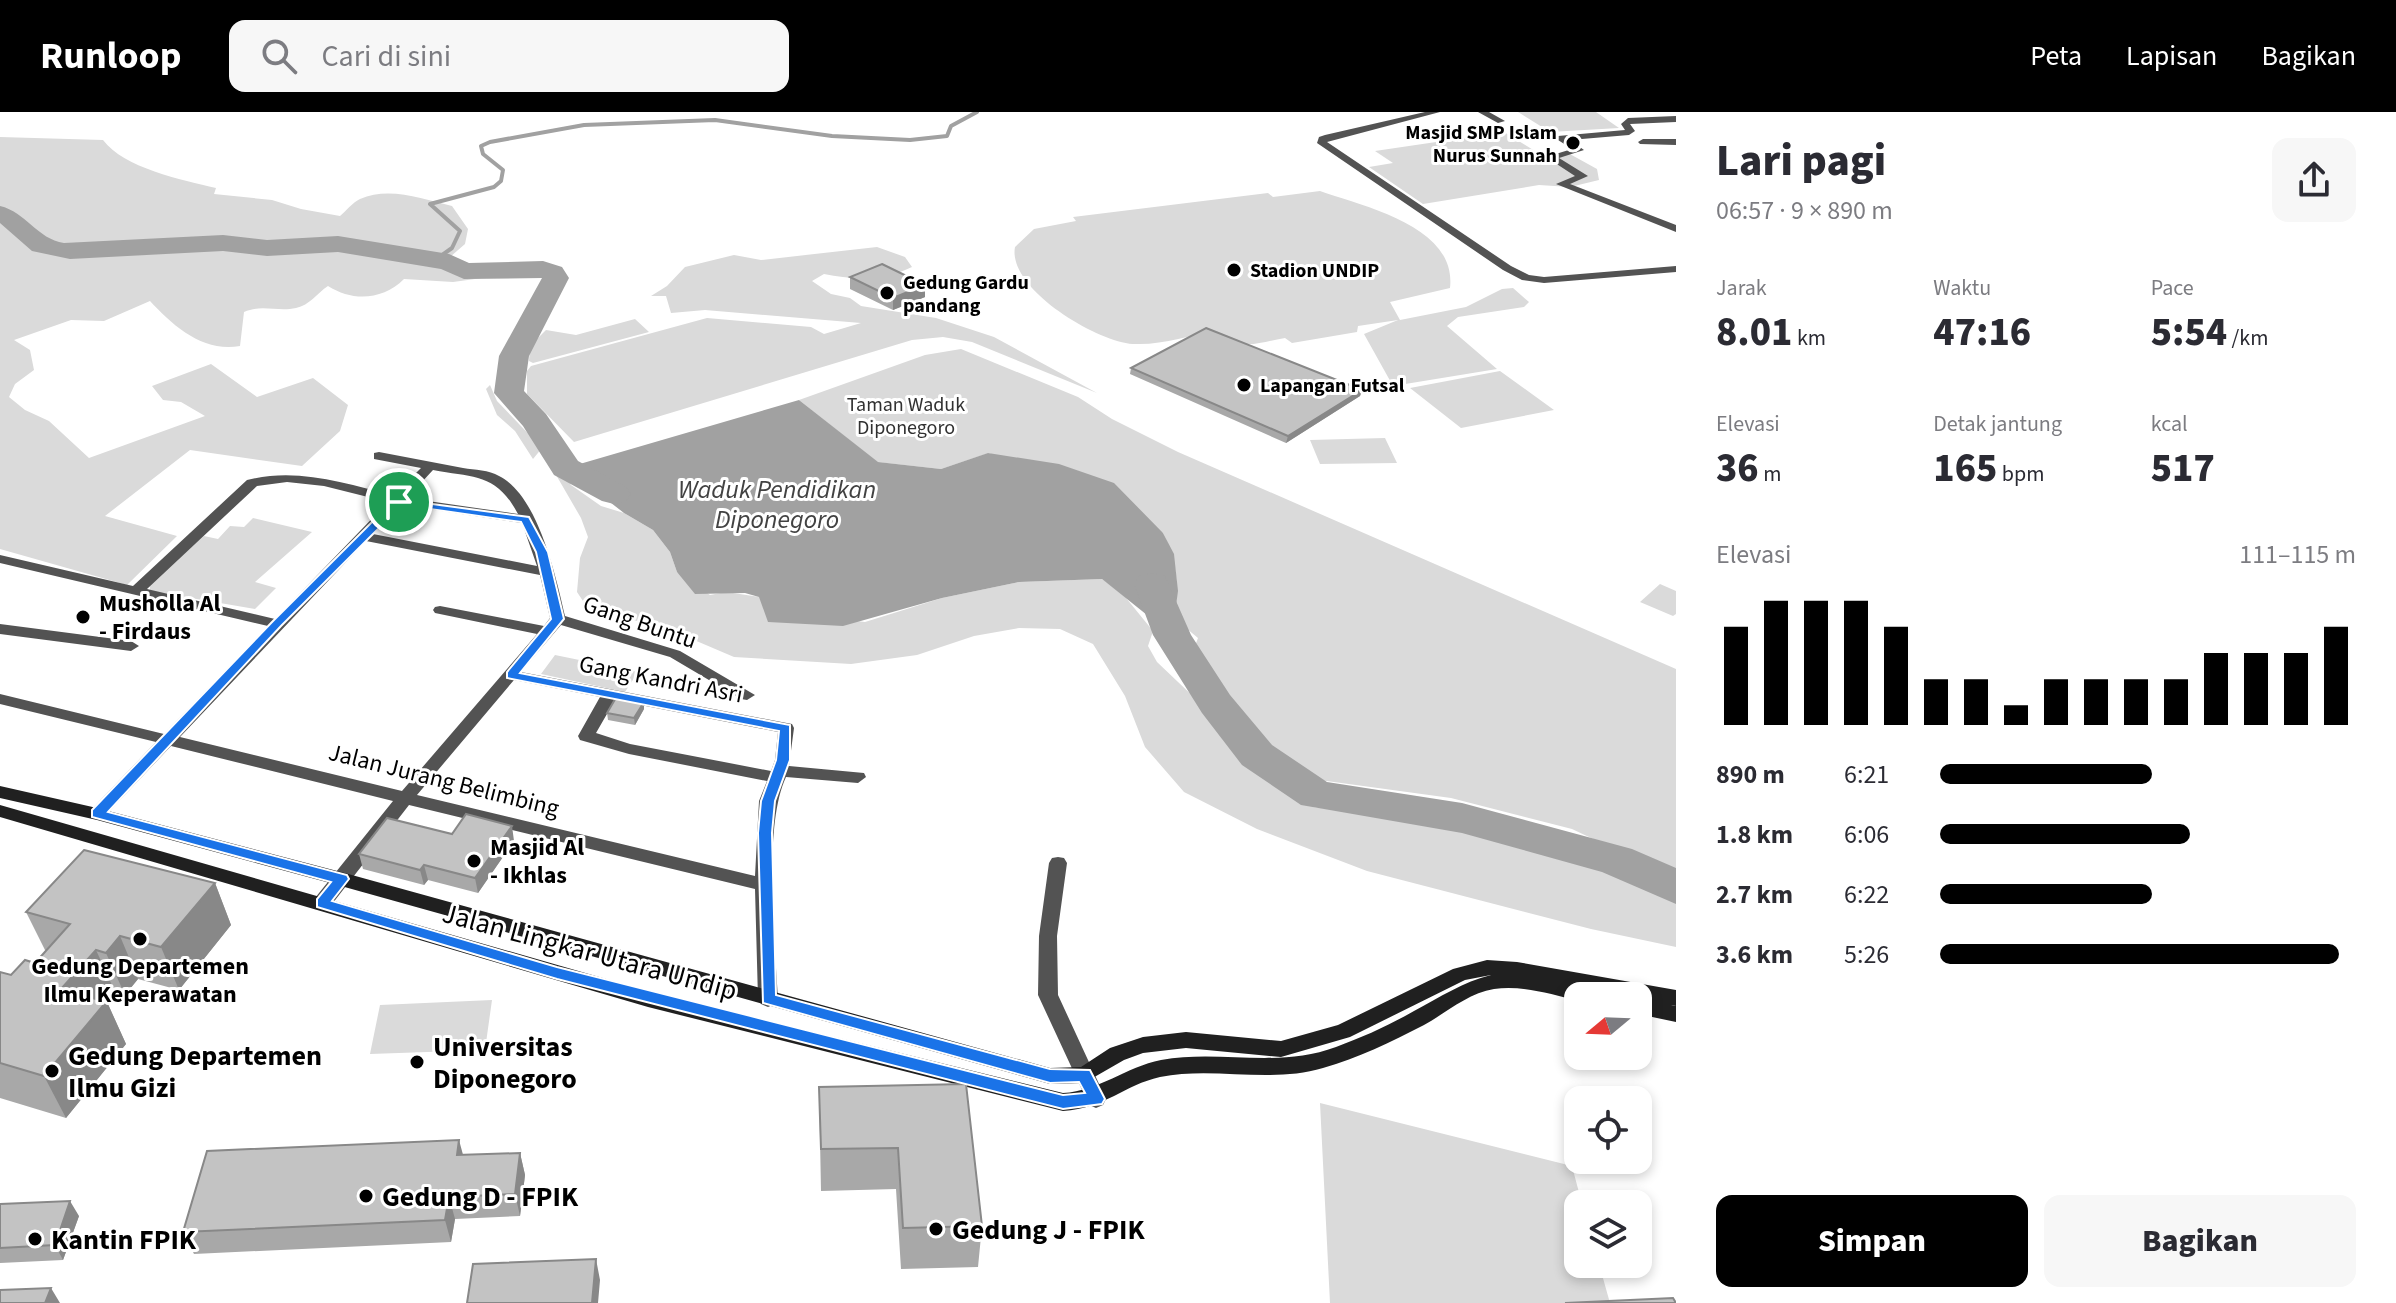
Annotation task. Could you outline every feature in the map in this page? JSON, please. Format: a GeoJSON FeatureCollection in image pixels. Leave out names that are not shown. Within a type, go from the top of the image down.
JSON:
{"type":"FeatureCollection","features":[{"type":"Feature","properties":{"kind":"street"},"geometry":{"type":"LineString","coordinates":[[1436,112],[1328,137],[1322,139],[1322,143],[1526,278],[1544,280],[1676,269]]}},
{"type":"Feature","properties":{"kind":"street"},"geometry":{"type":"LineString","coordinates":[[1482,112],[1501,121]]}},
{"type":"Feature","properties":{"kind":"street"},"geometry":{"type":"LineString","coordinates":[[1676,119],[1628,121],[1625,124],[1629,132],[1561,138],[1579,150],[1551,157],[1583,176],[1562,182],[1563,185],[1676,229]]}},
{"type":"Feature","properties":{"kind":"street"},"geometry":{"type":"LineString","coordinates":[[1643,142],[1676,142]]}},
{"type":"Feature","properties":{"kind":"street"},"geometry":{"type":"LineString","coordinates":[[322,903],[405,798],[552,625],[542,552],[508,485],[499,479],[379,456]]}},
{"type":"Feature","properties":{"kind":"street"},"geometry":{"type":"LineString","coordinates":[[97,814],[431,465]]}},
{"type":"Feature","properties":{"kind":"street"},"geometry":{"type":"LineString","coordinates":[[135,592],[252,483],[262,479],[288,478],[400,500],[525,519]]}},
{"type":"Feature","properties":{"kind":"street"},"geometry":{"type":"LineString","coordinates":[[365,537],[547,572]]}},
{"type":"Feature","properties":{"kind":"street"},"geometry":{"type":"LineString","coordinates":[[0,559],[277,624]]}},
{"type":"Feature","properties":{"kind":"street","name":"Gang Buntu"},"geometry":{"type":"LineString","coordinates":[[440,610],[552,625],[675,654],[747,695]]}},
{"type":"Feature","properties":{"kind":"street"},"geometry":{"type":"LineString","coordinates":[[0,629],[131,646]]}},
{"type":"Feature","properties":{"kind":"street","name":"Gang Kandri Asri"},"geometry":{"type":"LineString","coordinates":[[511,675],[786,728],[779,774],[768,801],[764,885]]}},
{"type":"Feature","properties":{"kind":"street"},"geometry":{"type":"LineString","coordinates":[[610,694],[586,736],[629,749],[779,774],[858,777]]}},
{"type":"Feature","properties":{"kind":"street","name":"Jalan Jurang Belimbing"},"geometry":{"type":"LineString","coordinates":[[0,699],[764,885]]}},
{"type":"Feature","properties":{"kind":"street","name":"Jalan Lingkar Utara Undip"},"geometry":{"type":"LineString","coordinates":[[0,792],[97,814],[341,879],[1050,1076],[1084,1075],[1117,1054],[1143,1045],[1186,1040],[1281,1058],[1460,974],[1487,967],[1517,969],[1676,998]]}},
{"type":"Feature","properties":{"kind":"street","name":"Jalan Lingkar Utara Undip"},"geometry":{"type":"LineString","coordinates":[[0,811],[648,999],[1063,1102],[1096,1099],[1129,1079],[1158,1069],[1281,1058],[1334,1057],[1416,1019],[1470,989],[1499,981],[1529,982],[1564,990]]}},
{"type":"Feature","properties":{"kind":"street"},"geometry":{"type":"LineString","coordinates":[[1058,863],[1048,936],[1048,995],[1096,1099]]}},
{"type":"Feature","properties":{"kind":"street"},"geometry":{"type":"LineString","coordinates":[[764,885],[768,999]]}},
{"type":"Feature","properties":{"kind":"street"},"geometry":{"type":"LineString","coordinates":[[1652,1009],[1676,1014]]}},
{"type":"Feature","properties":{"kind":"green space"},"geometry":{"type":"Polygon","coordinates":[[[1518,112],[1596,112],[1619,128],[1550,132],[1518,112]]]}},
{"type":"Feature","properties":{"kind":"green space"},"geometry":{"type":"Polygon","coordinates":[[[1504,132],[1543,156],[1568,153],[1597,169],[1599,180],[1570,187],[1539,185],[1423,204],[1369,167],[1393,163],[1375,151],[1504,132]]]}},
{"type":"Feature","properties":{"kind":"green space"},"geometry":{"type":"Polygon","coordinates":[[[0,137],[103,140],[112,150],[139,165],[216,188],[214,194],[272,200],[340,216],[352,204],[371,195],[406,195],[452,206],[468,229],[465,244],[450,257],[467,268],[489,268],[497,276],[453,282],[404,279],[387,291],[368,296],[347,295],[328,286],[301,307],[244,312],[240,346],[214,345],[190,336],[150,301],[104,321],[71,320],[14,340],[30,350],[34,370],[15,384],[9,397],[25,410],[49,421],[89,458],[205,416],[181,402],[163,400],[152,386],[211,364],[257,397],[313,378],[348,405],[340,431],[302,466],[190,450],[105,516],[177,536],[127,585],[0,549],[0,137]]]}},
{"type":"Feature","properties":{"kind":"green space","name":"Stadion UNDIP"},"geometry":{"type":"Polygon","coordinates":[[[1320,191],[1404,222],[1424,234],[1439,249],[1448,267],[1450,288],[1390,302],[1400,320],[1466,307],[1502,289],[1513,288],[1529,302],[1524,307],[1458,317],[1447,326],[1497,369],[1393,386],[1364,334],[1398,320],[1358,326],[1357,332],[1292,343],[1285,338],[1241,344],[1216,331],[1156,343],[1120,342],[1059,311],[1025,280],[1016,263],[1015,247],[1034,229],[1076,221],[1073,217],[1268,193],[1273,197],[1320,191]]]}},
{"type":"Feature","properties":{"kind":"green space"},"geometry":{"type":"Polygon","coordinates":[[[877,247],[905,257],[912,267],[879,277],[824,274],[812,281],[831,294],[850,298],[861,306],[936,318],[994,337],[1097,393],[972,342],[943,337],[912,340],[574,442],[527,394],[527,371],[531,366],[707,318],[811,327],[824,334],[861,323],[705,310],[671,313],[666,296],[651,296],[667,286],[685,267],[734,255],[761,260],[877,247]]]}},
{"type":"Feature","properties":{"kind":"green space"},"geometry":{"type":"Polygon","coordinates":[[[635,319],[649,332],[533,363],[529,361],[530,346],[546,330],[576,335],[635,319]]]}},
{"type":"Feature","properties":{"kind":"green space","name":"Taman Waduk Diponegoro"},"geometry":{"type":"Polygon","coordinates":[[[961,349],[1078,397],[1112,419],[1178,452],[1676,669],[1676,878],[1572,829],[1451,798],[1312,779],[1281,762],[1258,741],[1221,698],[1193,651],[1198,638],[1174,618],[1176,574],[1163,533],[989,453],[941,469],[877,462],[799,400],[925,355],[961,349]]]}},
{"type":"Feature","properties":{"kind":"green space"},"geometry":{"type":"Polygon","coordinates":[[[1500,371],[1554,410],[1461,428],[1410,388],[1500,371]]]}},
{"type":"Feature","properties":{"kind":"green space"},"geometry":{"type":"Polygon","coordinates":[[[490,385],[497,401],[542,448],[533,459],[515,431],[497,415],[486,389],[490,385]]]}},
{"type":"Feature","properties":{"kind":"green space"},"geometry":{"type":"Polygon","coordinates":[[[1385,438],[1397,463],[1320,464],[1310,440],[1385,438]]]}},
{"type":"Feature","properties":{"kind":"green space"},"geometry":{"type":"Polygon","coordinates":[[[554,460],[571,485],[601,506],[624,513],[653,530],[670,552],[677,572],[710,595],[726,592],[760,597],[765,610],[865,622],[942,598],[1019,582],[1102,579],[1122,593],[1153,631],[1148,646],[1157,662],[1198,701],[1252,761],[1313,807],[1454,824],[1606,869],[1676,895],[1676,947],[1591,929],[1367,871],[1257,829],[1184,792],[1145,747],[1125,696],[1093,644],[1060,629],[1019,628],[974,636],[917,655],[851,664],[734,657],[673,631],[587,607],[577,592],[580,558],[588,537],[581,518],[548,461],[554,460]]]}},
{"type":"Feature","properties":{"kind":"green space"},"geometry":{"type":"Polygon","coordinates":[[[253,518],[312,532],[255,582],[276,588],[255,609],[150,591],[150,583],[204,536],[218,539],[230,526],[244,527],[253,518]]]}},
{"type":"Feature","properties":{"kind":"green space"},"geometry":{"type":"Polygon","coordinates":[[[1660,584],[1676,591],[1676,614],[1673,616],[1640,602],[1660,584]]]}},
{"type":"Feature","properties":{"kind":"green space"},"geometry":{"type":"Polygon","coordinates":[[[555,655],[638,672],[625,692],[541,674],[555,655]]]}},
{"type":"Feature","properties":{"kind":"green space"},"geometry":{"type":"Polygon","coordinates":[[[492,1000],[485,1050],[370,1054],[380,1005],[492,1000]]]}},
{"type":"Feature","properties":{"kind":"green space"},"geometry":{"type":"Polygon","coordinates":[[[1320,1103],[1564,1164],[1564,1174],[1574,1174],[1578,1190],[1564,1190],[1564,1278],[1603,1278],[1610,1303],[1330,1303],[1320,1103]]]}},
{"type":"Feature","properties":{"kind":"water","name":"Waduk Pendidikan Diponegoro"},"geometry":{"type":"Polygon","coordinates":[[[799,400],[878,462],[941,469],[988,453],[1059,464],[1114,483],[1163,533],[1174,554],[1178,591],[1172,635],[1102,579],[1019,582],[942,598],[843,626],[768,622],[759,597],[745,593],[695,594],[677,572],[670,552],[653,530],[624,513],[566,468],[799,400]]]}},
{"type":"Feature","properties":{"kind":"building"},"geometry":{"type":"Polygon","coordinates":[[[882,264],[925,285],[893,298],[850,277],[882,264]]]}},
{"type":"Feature","properties":{"kind":"building","name":"Lapangan Futsal"},"geometry":{"type":"Polygon","coordinates":[[[1206,328],[1362,390],[1288,436],[1131,368],[1206,328]]]}},
{"type":"Feature","properties":{"kind":"building"},"geometry":{"type":"Polygon","coordinates":[[[617,696],[644,702],[634,718],[607,713],[617,696]]]}},
{"type":"Feature","properties":{"kind":"building"},"geometry":{"type":"Polygon","coordinates":[[[466,814],[512,826],[475,878],[424,865],[420,870],[359,854],[387,818],[452,834],[466,814]]]}},
{"type":"Feature","properties":{"kind":"building"},"geometry":{"type":"Polygon","coordinates":[[[84,850],[215,883],[161,947],[120,936],[106,953],[96,950],[61,989],[106,1002],[44,1076],[0,1063],[0,972],[11,975],[25,960],[35,963],[70,924],[26,912],[84,850]]]}},
{"type":"Feature","properties":{"kind":"building"},"geometry":{"type":"Polygon","coordinates":[[[966,1084],[982,1226],[903,1228],[898,1148],[821,1149],[819,1087],[966,1084]]]}},
{"type":"Feature","properties":{"kind":"building","name":"Gedung D - FPIK"},"geometry":{"type":"Polygon","coordinates":[[[459,1140],[457,1155],[520,1153],[515,1194],[449,1197],[445,1220],[183,1232],[207,1151],[459,1140]]]}},
{"type":"Feature","properties":{"kind":"building"},"geometry":{"type":"Polygon","coordinates":[[[70,1201],[55,1245],[0,1248],[0,1204],[70,1201]]]}},
{"type":"Feature","properties":{"kind":"building"},"geometry":{"type":"Polygon","coordinates":[[[596,1259],[592,1303],[467,1303],[473,1264],[596,1259]]]}},
{"type":"Feature","properties":{"kind":"building"},"geometry":{"type":"Polygon","coordinates":[[[51,1288],[45,1303],[0,1303],[0,1290],[51,1288]]]}},
{"type":"Feature","properties":{"kind":"building"},"geometry":{"type":"Polygon","coordinates":[[[1673,1298],[1676,1303],[1565,1303],[1673,1298]]]}},
{"type":"Feature","properties":{"kind":"waterway"},"geometry":{"type":"LineString","coordinates":[[435,260],[452,248],[460,231],[430,204],[494,187],[501,181],[503,170],[483,154],[481,146],[490,142],[584,125],[715,120],[832,136],[910,140],[947,136],[951,126],[977,112]]}},
{"type":"Feature","properties":{"kind":"waterway"},"geometry":{"type":"LineString","coordinates":[[0,213],[36,242],[64,251],[223,243],[267,248],[338,244],[449,262],[464,271],[543,269],[553,273],[556,278],[514,356],[509,393],[535,421],[566,468],[614,494]]}},
{"type":"Feature","properties":{"kind":"waterway"},"geometry":{"type":"LineString","coordinates":[[1152,584],[1172,635],[1216,704],[1257,755],[1316,795],[1462,818],[1616,860],[1676,887]]}},
{"type":"Feature","properties":{"kind":"place","name":"Masjid SMP Islam Nurus Sunnah"},"geometry":{"type":"Point","coordinates":[1573,143]}},
{"type":"Feature","properties":{"kind":"place","name":"Stadion UNDIP"},"geometry":{"type":"Point","coordinates":[1234,270]}},
{"type":"Feature","properties":{"kind":"place","name":"Gedung Gardu pandang"},"geometry":{"type":"Point","coordinates":[887,293]}},
{"type":"Feature","properties":{"kind":"place","name":"Lapangan Futsal"},"geometry":{"type":"Point","coordinates":[1244,385]}},
{"type":"Feature","properties":{"kind":"place","name":"Musholla Al - Firdaus"},"geometry":{"type":"Point","coordinates":[83,617]}},
{"type":"Feature","properties":{"kind":"place","name":"Masjid Al - Ikhlas"},"geometry":{"type":"Point","coordinates":[474,861]}},
{"type":"Feature","properties":{"kind":"place","name":"Gedung Departemen Ilmu Keperawatan"},"geometry":{"type":"Point","coordinates":[140,939]}},
{"type":"Feature","properties":{"kind":"place","name":"Universitas Diponegoro"},"geometry":{"type":"Point","coordinates":[417,1062]}},
{"type":"Feature","properties":{"kind":"place","name":"Gedung Departemen Ilmu Gizi"},"geometry":{"type":"Point","coordinates":[52,1071]}},
{"type":"Feature","properties":{"kind":"place","name":"Gedung D - FPIK"},"geometry":{"type":"Point","coordinates":[366,1196]}},
{"type":"Feature","properties":{"kind":"place","name":"Gedung J - FPIK"},"geometry":{"type":"Point","coordinates":[936,1229]}},
{"type":"Feature","properties":{"kind":"place","name":"Kantin FPIK"},"geometry":{"type":"Point","coordinates":[35,1239]}},
{"type":"Feature","properties":{"kind":"route"},"geometry":{"type":"LineString","coordinates":[[399,502],[525,519],[542,552],[558,619],[511,675],[786,728],[783,760],[768,801],[765,833],[768,999],[1050,1076],[1084,1075],[1096,1099],[1082,1103],[1063,1102],[648,999],[322,903],[341,879],[97,814],[277,624],[399,502]]}}]}
